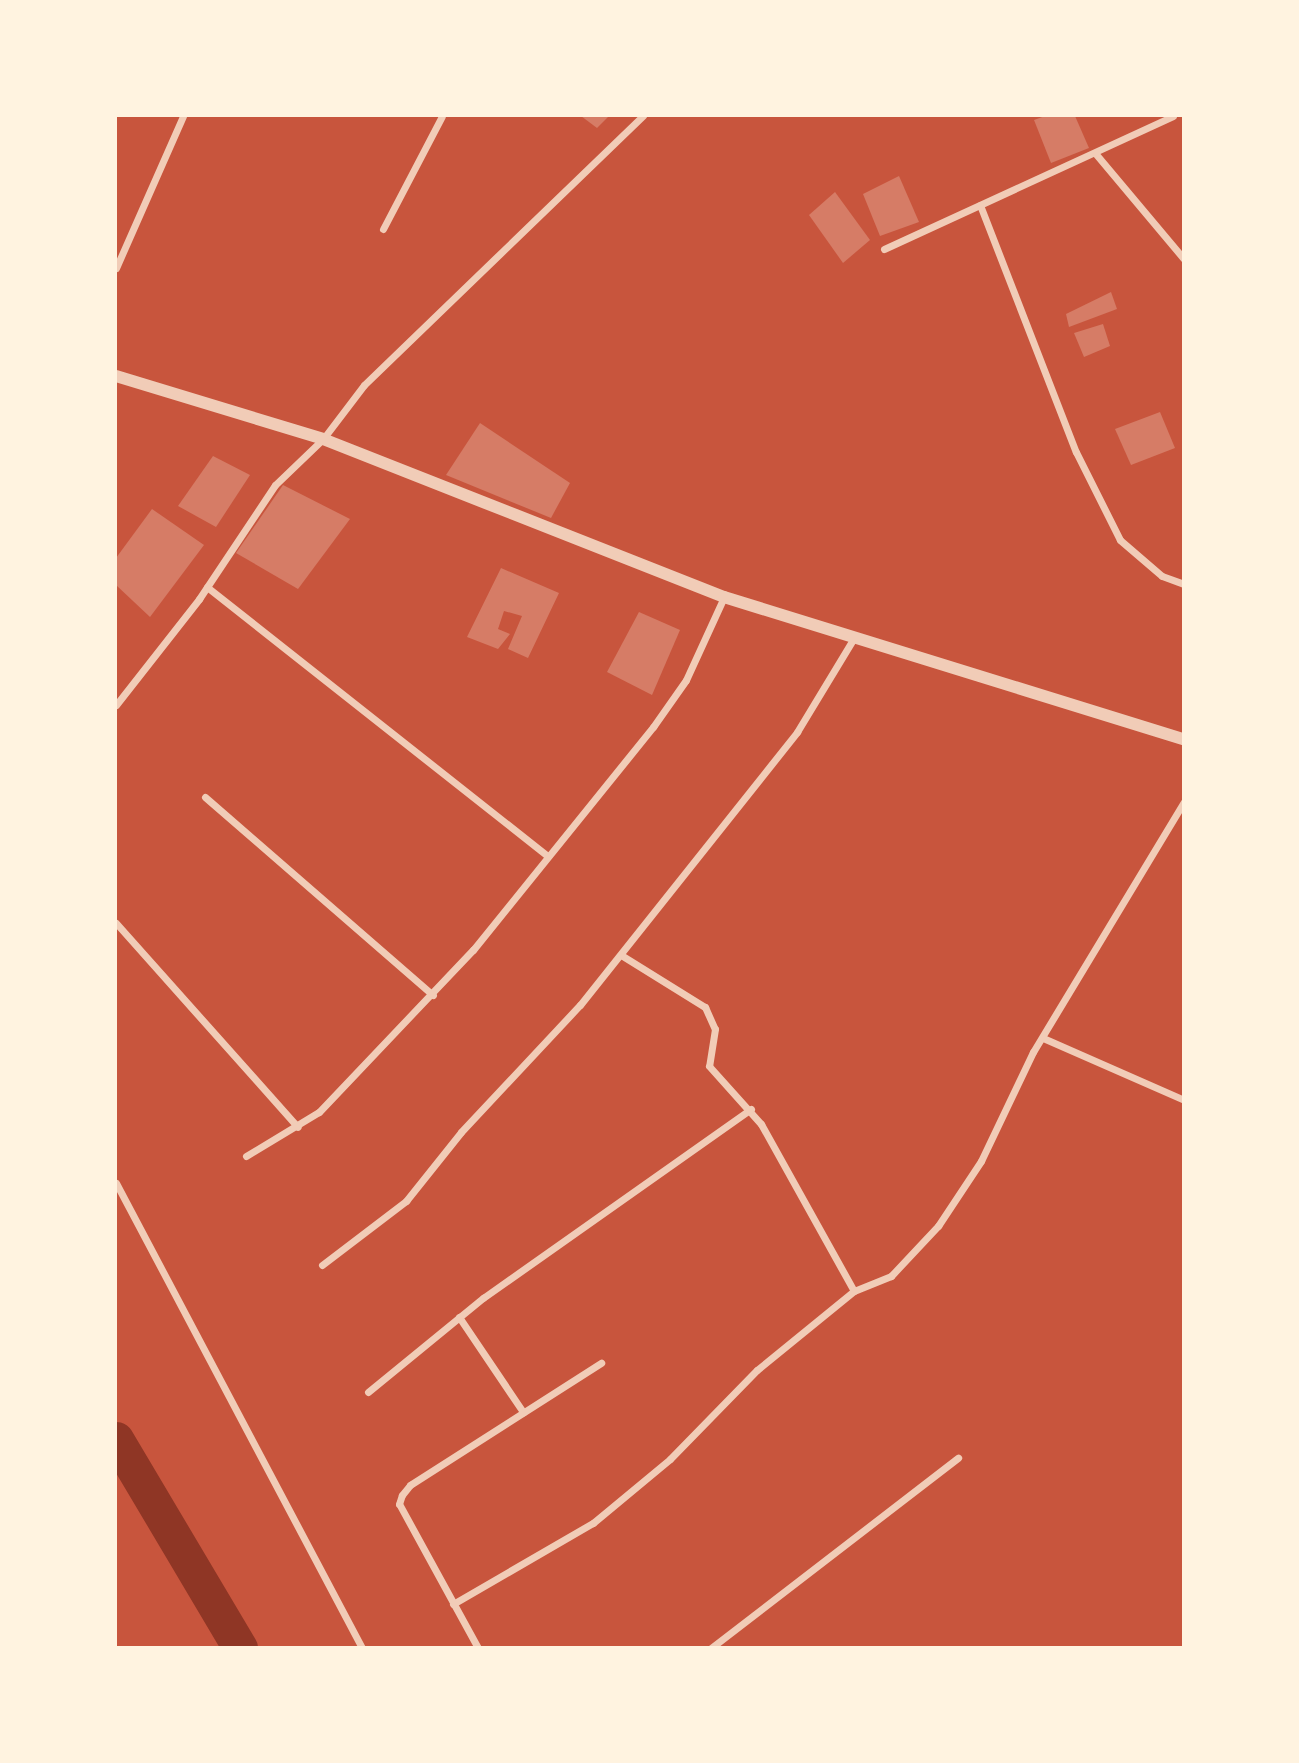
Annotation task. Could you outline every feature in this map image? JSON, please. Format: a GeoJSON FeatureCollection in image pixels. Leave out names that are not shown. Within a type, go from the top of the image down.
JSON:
{"type":"FeatureCollection","features":[{"type":"Feature","properties":{"kind":"street"},"geometry":{"type":"LineString","coordinates":[[116,268],[183,116]]}},
{"type":"Feature","properties":{"kind":"street"},"geometry":{"type":"LineString","coordinates":[[383,229],[442,116]]}},
{"type":"Feature","properties":{"kind":"street"},"geometry":{"type":"LineString","coordinates":[[116,705],[207,587],[275,485],[323,439],[364,385],[643,116]]}},
{"type":"Feature","properties":{"kind":"street"},"geometry":{"type":"LineString","coordinates":[[884,249],[1173,116]]}},
{"type":"Feature","properties":{"kind":"street"},"geometry":{"type":"LineString","coordinates":[[1095,153],[1184,259]]}},
{"type":"Feature","properties":{"kind":"street"},"geometry":{"type":"LineString","coordinates":[[980,205],[1076,452],[1120,540],[1162,576],[1184,584]]}},
{"type":"Feature","properties":{"kind":"street"},"geometry":{"type":"LineString","coordinates":[[116,376],[323,439],[724,597],[1184,739]]}},
{"type":"Feature","properties":{"kind":"street"},"geometry":{"type":"LineString","coordinates":[[207,587],[546,855]]}},
{"type":"Feature","properties":{"kind":"street"},"geometry":{"type":"LineString","coordinates":[[246,1156],[319,1112],[433,995],[653,727],[686,680],[724,597]]}},
{"type":"Feature","properties":{"kind":"street"},"geometry":{"type":"LineString","coordinates":[[322,1265],[407,1201],[461,1132],[621,955],[797,732],[854,638]]}},
{"type":"Feature","properties":{"kind":"street"},"geometry":{"type":"LineString","coordinates":[[205,797],[433,995]]}},
{"type":"Feature","properties":{"kind":"street"},"geometry":{"type":"LineString","coordinates":[[453,1604],[593,1523],[670,1459],[757,1370],[854,1291],[891,1276],[938,1226],[981,1161],[1043,1038],[1184,802]]}},
{"type":"Feature","properties":{"kind":"street"},"geometry":{"type":"LineString","coordinates":[[116,923],[298,1127]]}},
{"type":"Feature","properties":{"kind":"street"},"geometry":{"type":"LineString","coordinates":[[621,955],[705,1007],[715,1029],[709,1066],[751,1109],[854,1291]]}},
{"type":"Feature","properties":{"kind":"street"},"geometry":{"type":"LineString","coordinates":[[1043,1038],[1184,1100]]}},
{"type":"Feature","properties":{"kind":"street"},"geometry":{"type":"LineString","coordinates":[[368,1392],[459,1317],[751,1109]]}},
{"type":"Feature","properties":{"kind":"street"},"geometry":{"type":"LineString","coordinates":[[116,1184],[362,1647]]}},
{"type":"Feature","properties":{"kind":"street"},"geometry":{"type":"LineString","coordinates":[[459,1317],[523,1412]]}},
{"type":"Feature","properties":{"kind":"street"},"geometry":{"type":"LineString","coordinates":[[478,1647],[398,1504],[410,1485],[601,1363]]}},
{"type":"Feature","properties":{"kind":"street"},"geometry":{"type":"LineString","coordinates":[[711,1647],[958,1458]]}},
{"type":"Feature","properties":{"kind":"building"},"geometry":{"type":"Polygon","coordinates":[[[581,116],[609,116],[597,128],[581,116]]]}},
{"type":"Feature","properties":{"kind":"building"},"geometry":{"type":"Polygon","coordinates":[[[1045,116],[1075,116],[1089,148],[1051,163],[1034,120],[1045,116]]]}},
{"type":"Feature","properties":{"kind":"building"},"geometry":{"type":"Polygon","coordinates":[[[899,176],[919,222],[880,236],[863,194],[899,176]]]}},
{"type":"Feature","properties":{"kind":"building"},"geometry":{"type":"Polygon","coordinates":[[[835,192],[870,240],[843,263],[809,215],[835,192]]]}},
{"type":"Feature","properties":{"kind":"building"},"geometry":{"type":"Polygon","coordinates":[[[1111,292],[1117,309],[1069,327],[1066,314],[1111,292]]]}},
{"type":"Feature","properties":{"kind":"building"},"geometry":{"type":"Polygon","coordinates":[[[1103,324],[1110,346],[1084,357],[1074,333],[1103,324]]]}},
{"type":"Feature","properties":{"kind":"building"},"geometry":{"type":"Polygon","coordinates":[[[1160,412],[1175,448],[1131,465],[1115,429],[1160,412]]]}},
{"type":"Feature","properties":{"kind":"building"},"geometry":{"type":"Polygon","coordinates":[[[480,423],[570,483],[551,518],[446,475],[480,423]]]}},
{"type":"Feature","properties":{"kind":"building"},"geometry":{"type":"Polygon","coordinates":[[[213,456],[250,475],[216,527],[178,506],[213,456]]]}},
{"type":"Feature","properties":{"kind":"building"},"geometry":{"type":"Polygon","coordinates":[[[283,485],[350,519],[298,589],[236,553],[283,485]]]}},
{"type":"Feature","properties":{"kind":"building"},"geometry":{"type":"Polygon","coordinates":[[[152,509],[204,545],[150,617],[116,585],[116,558],[152,509]]]}},
{"type":"Feature","properties":{"kind":"building"},"geometry":{"type":"Polygon","coordinates":[[[501,568],[559,593],[528,658],[508,649],[522,616],[504,611],[498,629],[510,634],[498,649],[467,637],[501,568]]]}},
{"type":"Feature","properties":{"kind":"building"},"geometry":{"type":"Polygon","coordinates":[[[639,612],[680,630],[652,695],[607,672],[639,612]]]}},
{"type":"Feature","properties":{"kind":"waterway"},"geometry":{"type":"LineString","coordinates":[[116,1439],[240,1648]]}}]}
